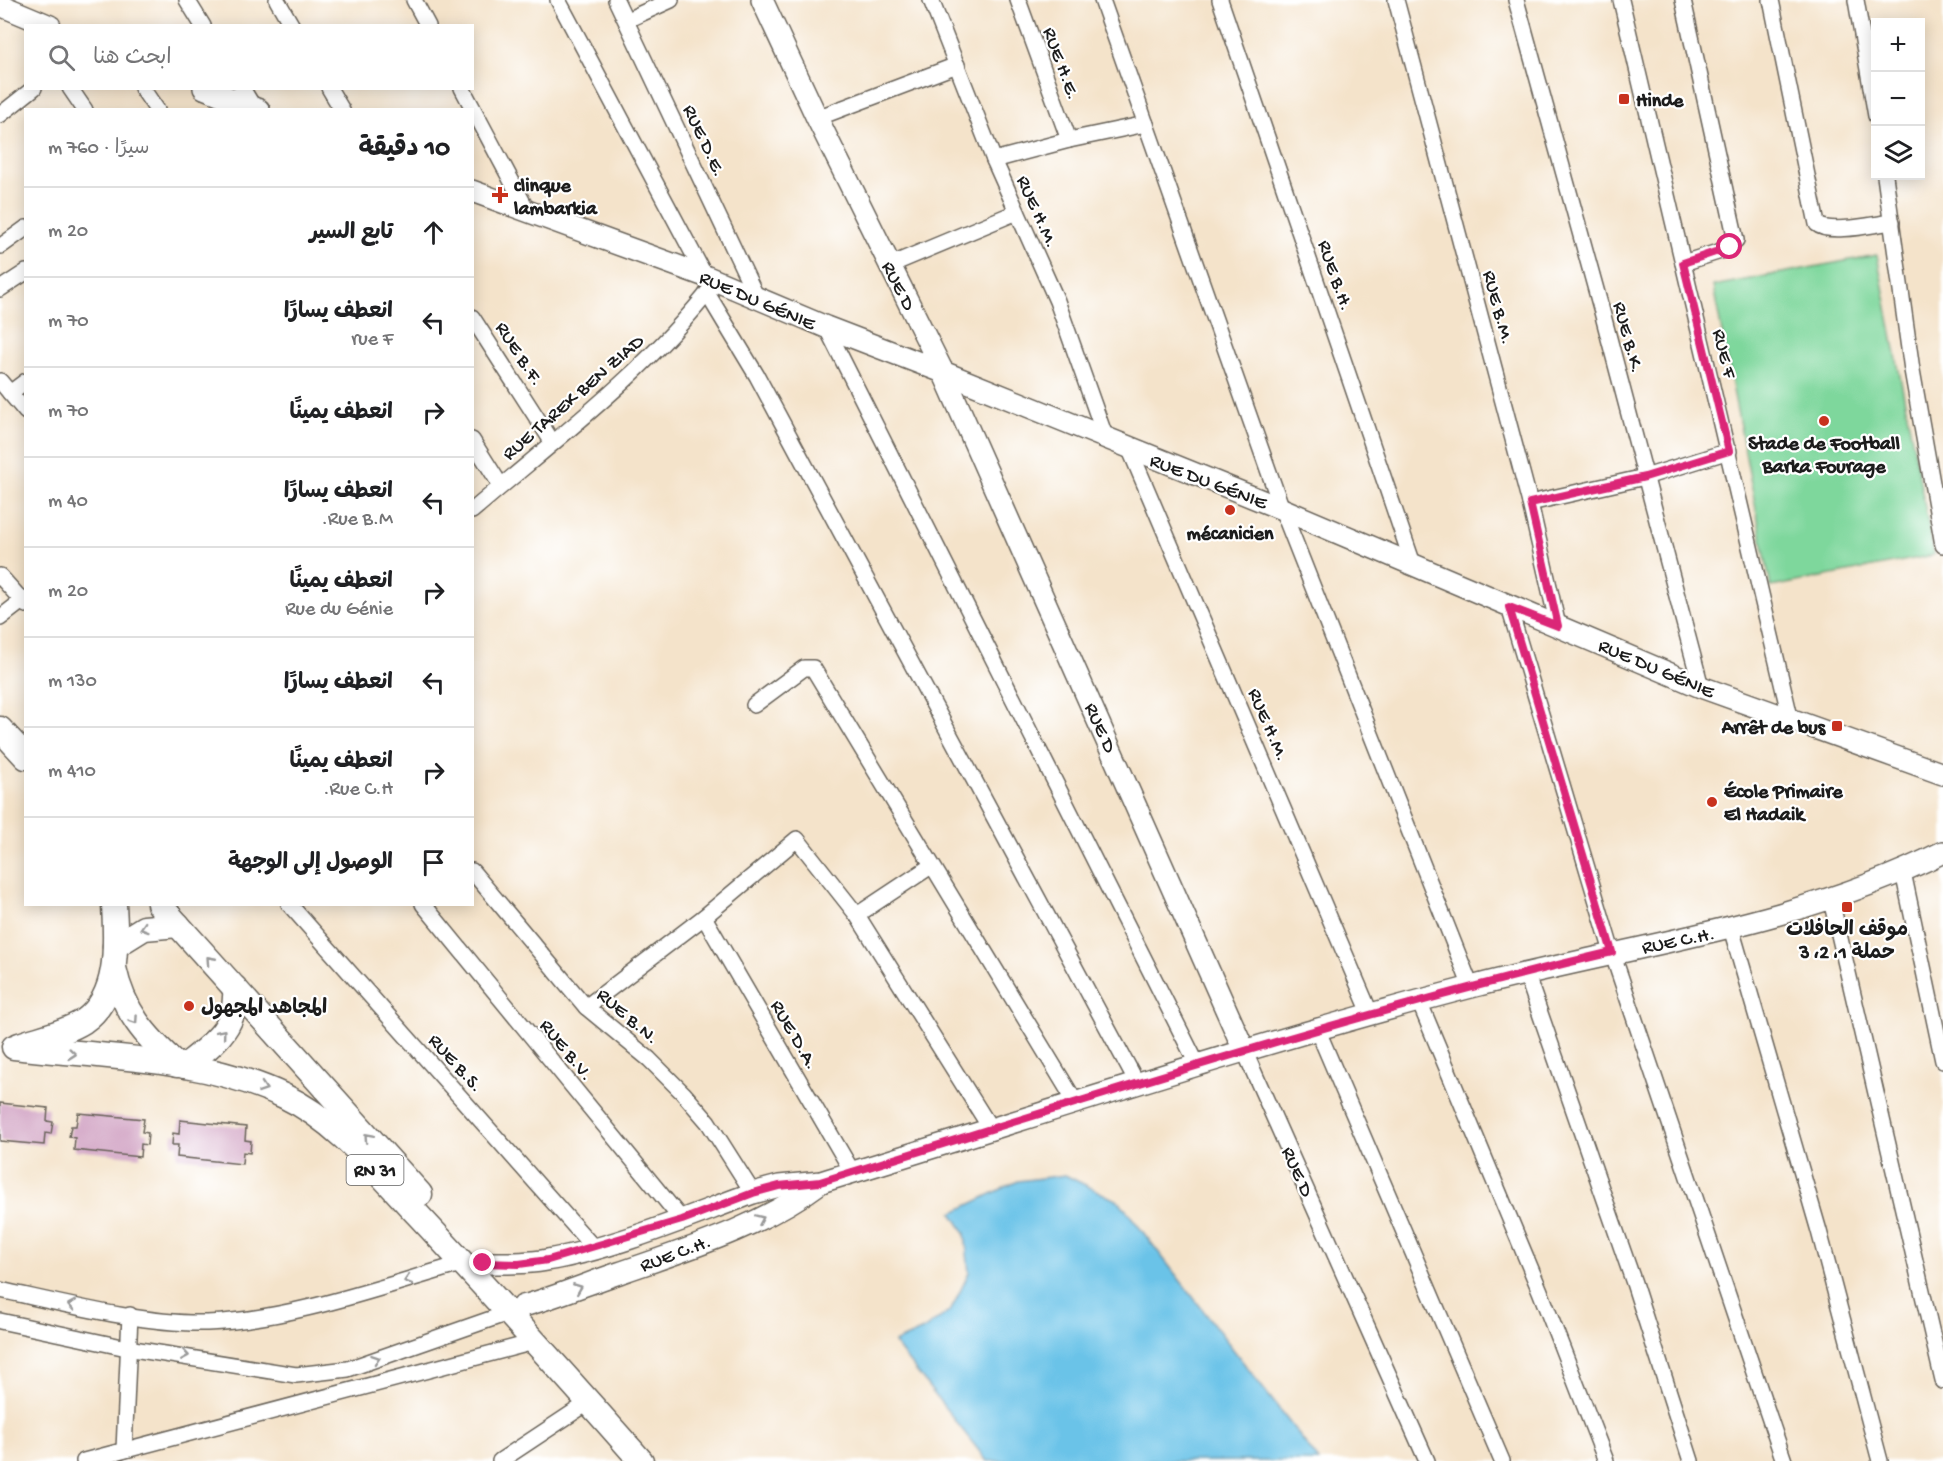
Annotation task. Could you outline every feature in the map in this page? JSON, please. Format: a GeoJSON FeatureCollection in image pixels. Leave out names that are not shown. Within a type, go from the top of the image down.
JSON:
{"type":"FeatureCollection","features":[{"type":"Feature","properties":{"kind":"main road"},"geometry":{"type":"LineString","coordinates":[[0,729],[24,755]]}},
{"type":"Feature","properties":{"kind":"main road"},"geometry":{"type":"LineString","coordinates":[[114,906],[114,956],[119,991],[137,1026],[181,1066],[212,1044],[229,1025],[236,1000],[235,988]]}},
{"type":"Feature","properties":{"kind":"main road","name":"RN 31"},"geometry":{"type":"LineString","coordinates":[[161,906],[235,988],[643,1460]]}},
{"type":"Feature","properties":{"kind":"main road"},"geometry":{"type":"LineString","coordinates":[[7,1047],[76,1025],[91,1015],[105,998],[114,956],[144,928],[178,925]]}},
{"type":"Feature","properties":{"kind":"main road","name":"RN 31"},"geometry":{"type":"LineString","coordinates":[[7,1047],[181,1066],[267,1089],[319,1116],[349,1142],[473,1263]]}},
{"type":"Feature","properties":{"kind":"main road","name":"RN 31"},"geometry":{"type":"LineString","coordinates":[[515,1310],[534,1342],[643,1460]]}},
{"type":"Feature","properties":{"kind":"street"},"geometry":{"type":"LineString","coordinates":[[5,0],[0,4],[27,20],[42,24]]}},
{"type":"Feature","properties":{"kind":"street"},"geometry":{"type":"LineString","coordinates":[[187,0],[202,24]]}},
{"type":"Feature","properties":{"kind":"street"},"geometry":{"type":"LineString","coordinates":[[277,0],[291,24]]}},
{"type":"Feature","properties":{"kind":"street"},"geometry":{"type":"LineString","coordinates":[[414,0],[427,24]]}},
{"type":"Feature","properties":{"kind":"street"},"geometry":{"type":"LineString","coordinates":[[558,0],[1137,1083]]}},
{"type":"Feature","properties":{"kind":"street","name":"RUE D.E."},"geometry":{"type":"LineString","coordinates":[[616,0],[757,298]]}},
{"type":"Feature","properties":{"kind":"street"},"geometry":{"type":"LineString","coordinates":[[627,20],[671,0]]}},
{"type":"Feature","properties":{"kind":"street","name":"RUE D"},"geometry":{"type":"LineString","coordinates":[[762,0],[817,118],[944,372],[1427,1461]]}},
{"type":"Feature","properties":{"kind":"street","name":"RUE H.M."},"geometry":{"type":"LineString","coordinates":[[931,0],[994,160],[1057,301],[1106,440]]}},
{"type":"Feature","properties":{"kind":"street","name":"RUE H.E."},"geometry":{"type":"LineString","coordinates":[[1018,0],[1069,140]]}},
{"type":"Feature","properties":{"kind":"street"},"geometry":{"type":"LineString","coordinates":[[1102,0],[1282,509],[1471,987]]}},
{"type":"Feature","properties":{"kind":"street","name":"RUE B.H."},"geometry":{"type":"LineString","coordinates":[[1220,0],[1413,564]]}},
{"type":"Feature","properties":{"kind":"street","name":"RUE B.M."},"geometry":{"type":"LineString","coordinates":[[1396,0],[1530,503],[1558,626]]}},
{"type":"Feature","properties":{"kind":"street","name":"RUE B.K."},"geometry":{"type":"LineString","coordinates":[[1516,0],[1701,687]]}},
{"type":"Feature","properties":{"kind":"street","name":"RUE F"},"geometry":{"type":"LineString","coordinates":[[1621,0],[1790,717]]}},
{"type":"Feature","properties":{"kind":"street"},"geometry":{"type":"LineString","coordinates":[[1683,0],[1736,240],[1724,250],[1683,263]]}},
{"type":"Feature","properties":{"kind":"street"},"geometry":{"type":"LineString","coordinates":[[1771,0],[1817,224],[1823,228],[1845,228],[1892,222]]}},
{"type":"Feature","properties":{"kind":"street"},"geometry":{"type":"LineString","coordinates":[[1856,0],[1871,92]]}},
{"type":"Feature","properties":{"kind":"street"},"geometry":{"type":"LineString","coordinates":[[817,118],[957,65]]}},
{"type":"Feature","properties":{"kind":"street"},"geometry":{"type":"LineString","coordinates":[[0,115],[31,90]]}},
{"type":"Feature","properties":{"kind":"street"},"geometry":{"type":"LineString","coordinates":[[71,90],[84,108]]}},
{"type":"Feature","properties":{"kind":"street"},"geometry":{"type":"LineString","coordinates":[[143,90],[156,108]]}},
{"type":"Feature","properties":{"kind":"street"},"geometry":{"type":"LineString","coordinates":[[210,90],[248,104]]}},
{"type":"Feature","properties":{"kind":"street"},"geometry":{"type":"LineString","coordinates":[[330,90],[341,108]]}},
{"type":"Feature","properties":{"kind":"street"},"geometry":{"type":"LineString","coordinates":[[463,90],[473,108]]}},
{"type":"Feature","properties":{"kind":"street"},"geometry":{"type":"LineString","coordinates":[[474,111],[528,212]]}},
{"type":"Feature","properties":{"kind":"street"},"geometry":{"type":"LineString","coordinates":[[994,160],[1069,140],[1146,124]]}},
{"type":"Feature","properties":{"kind":"street"},"geometry":{"type":"LineString","coordinates":[[1887,180],[1912,370],[1940,509],[1943,545]]}},
{"type":"Feature","properties":{"kind":"street","name":"RUE DU GÉNIE"},"geometry":{"type":"LineString","coordinates":[[474,192],[710,284],[757,298],[944,372],[1130,450],[1282,509],[1701,687],[1790,717],[1943,774]]}},
{"type":"Feature","properties":{"kind":"street"},"geometry":{"type":"LineString","coordinates":[[890,265],[1017,212]]}},
{"type":"Feature","properties":{"kind":"street"},"geometry":{"type":"LineString","coordinates":[[1,246],[24,229]]}},
{"type":"Feature","properties":{"kind":"street"},"geometry":{"type":"LineString","coordinates":[[0,289],[24,273]]}},
{"type":"Feature","properties":{"kind":"street","name":"RUE TAREK BEN ZIAD"},"geometry":{"type":"LineString","coordinates":[[474,508],[618,390],[710,284]]}},
{"type":"Feature","properties":{"kind":"street","name":"RUE B.F."},"geometry":{"type":"LineString","coordinates":[[474,320],[553,443]]}},
{"type":"Feature","properties":{"kind":"street"},"geometry":{"type":"LineString","coordinates":[[826,327],[1197,1064]]}},
{"type":"Feature","properties":{"kind":"street"},"geometry":{"type":"LineString","coordinates":[[0,381],[24,410]]}},
{"type":"Feature","properties":{"kind":"street"},"geometry":{"type":"LineString","coordinates":[[10,393],[24,382]]}},
{"type":"Feature","properties":{"kind":"street"},"geometry":{"type":"LineString","coordinates":[[474,443],[501,486]]}},
{"type":"Feature","properties":{"kind":"street","name":"RUE H.M."},"geometry":{"type":"LineString","coordinates":[[1130,450],[1371,1015]]}},
{"type":"Feature","properties":{"kind":"street"},"geometry":{"type":"LineString","coordinates":[[1530,503],[1645,477],[1729,451]]}},
{"type":"Feature","properties":{"kind":"street"},"geometry":{"type":"LineString","coordinates":[[0,576],[24,601],[0,618]]}},
{"type":"Feature","properties":{"kind":"street"},"geometry":{"type":"LineString","coordinates":[[1509,607],[1612,952],[1784,1461]]}},
{"type":"Feature","properties":{"kind":"street"},"geometry":{"type":"LineString","coordinates":[[754,705],[804,668],[813,668],[1076,1103]]}},
{"type":"Feature","properties":{"kind":"street"},"geometry":{"type":"LineString","coordinates":[[586,1007],[704,917],[797,839],[856,915],[991,1129]]}},
{"type":"Feature","properties":{"kind":"street","name":"RUE C.H."},"geometry":{"type":"LineString","coordinates":[[473,1263],[519,1264],[548,1260],[594,1248],[682,1220],[753,1193],[779,1186],[820,1182],[853,1173],[1244,1050],[1471,987],[1612,952],[1731,928],[1831,900],[1904,872],[1943,852]]}},
{"type":"Feature","properties":{"kind":"street"},"geometry":{"type":"LineString","coordinates":[[856,915],[931,866]]}},
{"type":"Feature","properties":{"kind":"street"},"geometry":{"type":"LineString","coordinates":[[1904,872],[1943,1061]]}},
{"type":"Feature","properties":{"kind":"street","name":"RUE B.N."},"geometry":{"type":"LineString","coordinates":[[474,873],[586,1007],[649,1059],[683,1093],[708,1122],[753,1193]]}},
{"type":"Feature","properties":{"kind":"street"},"geometry":{"type":"LineString","coordinates":[[1831,900],[1943,1381]]}},
{"type":"Feature","properties":{"kind":"street","name":"RUE B.S."},"geometry":{"type":"LineString","coordinates":[[291,906],[594,1248]]}},
{"type":"Feature","properties":{"kind":"street","name":"RUE B.V."},"geometry":{"type":"LineString","coordinates":[[425,906],[682,1220]]}},
{"type":"Feature","properties":{"kind":"street","name":"RUE D.A."},"geometry":{"type":"LineString","coordinates":[[704,917],[853,1173]]}},
{"type":"Feature","properties":{"kind":"street"},"geometry":{"type":"LineString","coordinates":[[1731,928],[1818,1231],[1880,1461]]}},
{"type":"Feature","properties":{"kind":"street"},"geometry":{"type":"LineString","coordinates":[[1526,973],[1634,1283],[1691,1461]]}},
{"type":"Feature","properties":{"kind":"street"},"geometry":{"type":"LineString","coordinates":[[1419,1001],[1540,1291],[1606,1461]]}},
{"type":"Feature","properties":{"kind":"street"},"geometry":{"type":"LineString","coordinates":[[1318,1031],[1502,1461]]}},
{"type":"Feature","properties":{"kind":"street","name":"RUE C.H."},"geometry":{"type":"LineString","coordinates":[[515,1310],[555,1298],[726,1234],[795,1202],[820,1182]]}},
{"type":"Feature","properties":{"kind":"street"},"geometry":{"type":"LineString","coordinates":[[0,1290],[130,1315],[206,1323],[261,1316],[370,1291],[473,1263]]}},
{"type":"Feature","properties":{"kind":"street"},"geometry":{"type":"LineString","coordinates":[[0,1321],[127,1348],[210,1359],[279,1374],[348,1369],[515,1310]]}},
{"type":"Feature","properties":{"kind":"street"},"geometry":{"type":"LineString","coordinates":[[124,1450],[130,1315]]}},
{"type":"Feature","properties":{"kind":"street"},"geometry":{"type":"LineString","coordinates":[[84,1461],[337,1396],[534,1342]]}},
{"type":"Feature","properties":{"kind":"street"},"geometry":{"type":"LineString","coordinates":[[331,1371],[337,1396]]}},
{"type":"Feature","properties":{"kind":"street"},"geometry":{"type":"LineString","coordinates":[[500,1461],[589,1402]]}},
{"type":"Feature","properties":{"kind":"green space","name":"Stade de Football Barka Fourage"},"geometry":{"type":"Polygon","coordinates":[[[1877,255],[1934,555],[1771,587],[1713,286],[1877,255]]]}},
{"type":"Feature","properties":{"kind":"water"},"geometry":{"type":"Polygon","coordinates":[[[1065,1175],[1120,1202],[1319,1461],[987,1461],[894,1343],[923,1330],[951,1310],[969,1273],[965,1233],[952,1213],[1018,1181],[1065,1175]]]}},
{"type":"Feature","properties":{"kind":"building"},"geometry":{"type":"Polygon","coordinates":[[[0,1103],[48,1108],[47,1121],[53,1122],[51,1134],[45,1133],[44,1145],[0,1141],[0,1103]]]}},
{"type":"Feature","properties":{"kind":"building"},"geometry":{"type":"Polygon","coordinates":[[[78,1113],[144,1119],[142,1132],[148,1133],[147,1145],[141,1144],[140,1157],[74,1150],[75,1138],[69,1137],[71,1126],[76,1126],[78,1113]]]}},
{"type":"Feature","properties":{"kind":"building"},"geometry":{"type":"Polygon","coordinates":[[[180,1120],[246,1127],[245,1140],[251,1141],[250,1153],[243,1152],[242,1164],[177,1157],[178,1145],[172,1145],[173,1133],[179,1134],[180,1120]]]}},
{"type":"Feature","properties":{"kind":"place","name":"Hinde"},"geometry":{"type":"Point","coordinates":[1624,99]}},
{"type":"Feature","properties":{"kind":"place","name":"clinque lambarkia"},"geometry":{"type":"Point","coordinates":[500,195]}},
{"type":"Feature","properties":{"kind":"place","name":"Stade de Football Barka Fourage"},"geometry":{"type":"Point","coordinates":[1824,421]}},
{"type":"Feature","properties":{"kind":"place","name":"mécanicien"},"geometry":{"type":"Point","coordinates":[1230,510]}},
{"type":"Feature","properties":{"kind":"place","name":"Arrêt de bus"},"geometry":{"type":"Point","coordinates":[1837,726]}},
{"type":"Feature","properties":{"kind":"place","name":"École Primaire El Hadaik"},"geometry":{"type":"Point","coordinates":[1712,802]}},
{"type":"Feature","properties":{"kind":"place","name":"موقف الحافلات حملة 1، 2، 3"},"geometry":{"type":"Point","coordinates":[1847,907]}},
{"type":"Feature","properties":{"kind":"place","name":"المجاهد المجهول"},"geometry":{"type":"Point","coordinates":[189,1006]}},
{"type":"Feature","properties":{"kind":"route"},"geometry":{"type":"LineString","coordinates":[[483,1263],[519,1264],[548,1260],[594,1248],[682,1220],[753,1193],[779,1186],[820,1182],[1244,1050],[1471,987],[1612,952],[1509,607],[1558,626],[1530,503],[1645,477],[1729,451],[1683,263],[1730,247]]}}]}
